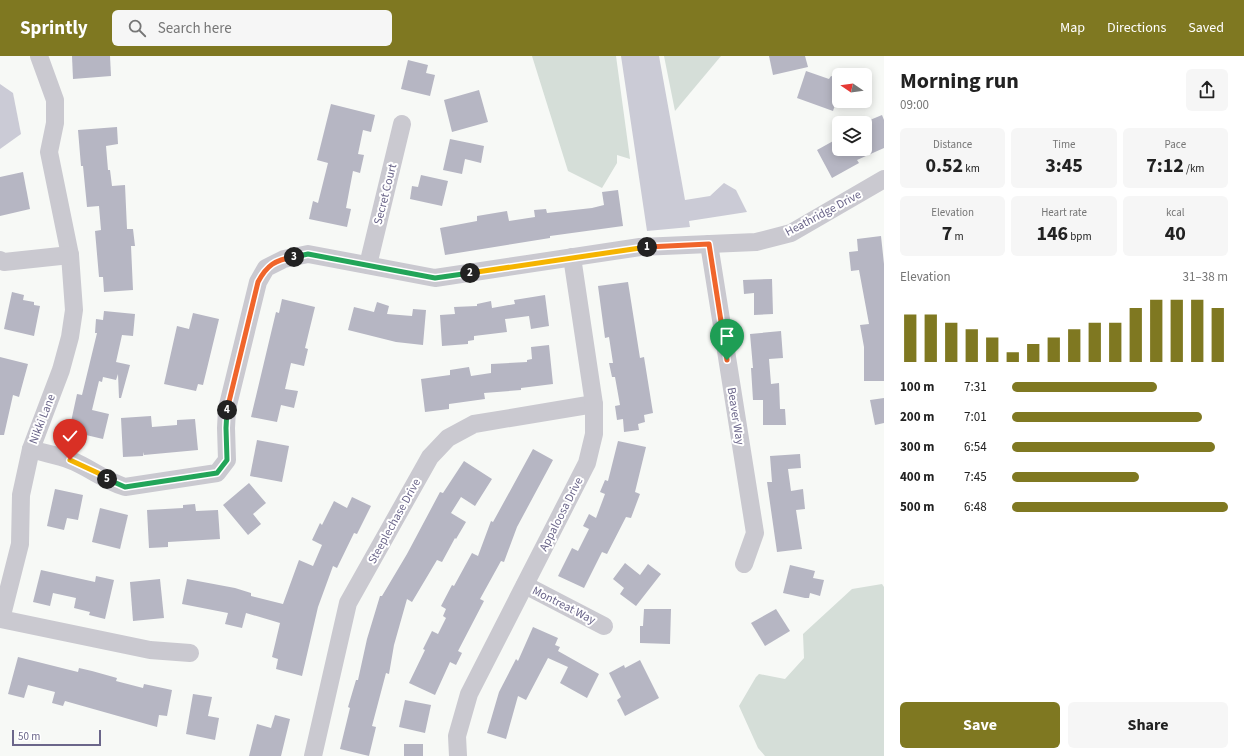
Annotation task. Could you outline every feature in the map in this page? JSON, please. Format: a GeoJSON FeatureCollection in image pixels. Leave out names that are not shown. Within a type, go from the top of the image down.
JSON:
{"type":"FeatureCollection","features":[{"type":"Feature","properties":{"kind":"street","name":"Nikki Lane"},"geometry":{"type":"LineString","coordinates":[[39,56],[55,100],[55,123],[48,152],[70,255],[74,310],[70,337],[61,370],[31,449],[20,495],[20,544],[1,619],[150,650],[190,653]]}},
{"type":"Feature","properties":{"kind":"street","name":"Secret Court"},"geometry":{"type":"LineString","coordinates":[[368,265],[402,124]]}},
{"type":"Feature","properties":{"kind":"street","name":"Heathridge Drive"},"geometry":{"type":"LineString","coordinates":[[31,449],[70,460],[98,473],[111,483],[125,487],[217,473],[227,460],[227,409],[258,282],[266,268],[284,259],[308,254],[435,278],[640,247],[756,242],[791,233],[884,179]]}},
{"type":"Feature","properties":{"kind":"street","name":"Beaver Way"},"geometry":{"type":"LineString","coordinates":[[709,244],[755,533],[744,564]]}},
{"type":"Feature","properties":{"kind":"street"},"geometry":{"type":"LineString","coordinates":[[0,260],[4,262],[70,255]]}},
{"type":"Feature","properties":{"kind":"street","name":"Appaloosa Drive"},"geometry":{"type":"LineString","coordinates":[[458,756],[457,736],[469,694],[586,463],[594,434],[594,404],[572,257]]}},
{"type":"Feature","properties":{"kind":"street","name":"Steeplechase Drive"},"geometry":{"type":"LineString","coordinates":[[313,756],[348,603],[430,457],[448,438],[474,424],[594,404]]}},
{"type":"Feature","properties":{"kind":"street","name":"Montreat Way"},"geometry":{"type":"LineString","coordinates":[[525,585],[604,626]]}},
{"type":"Feature","properties":{"kind":"shaded area"},"geometry":{"type":"Polygon","coordinates":[[[532,56],[616,56],[630,159],[617,155],[617,163],[602,188],[568,171],[532,56]]]}},
{"type":"Feature","properties":{"kind":"shaded area"},"geometry":{"type":"Polygon","coordinates":[[[621,56],[659,56],[685,200],[710,196],[724,183],[736,190],[747,212],[689,221],[690,227],[647,231],[621,56]]]}},
{"type":"Feature","properties":{"kind":"shaded area"},"geometry":{"type":"Polygon","coordinates":[[[664,56],[721,56],[675,111],[664,56]]]}},
{"type":"Feature","properties":{"kind":"shaded area"},"geometry":{"type":"Polygon","coordinates":[[[0,84],[13,93],[21,134],[0,149],[0,84]]]}},
{"type":"Feature","properties":{"kind":"shaded area"},"geometry":{"type":"Polygon","coordinates":[[[882,584],[884,587],[884,756],[765,756],[758,748],[739,706],[756,677],[759,674],[785,679],[804,658],[803,634],[852,589],[882,584]]]}},
{"type":"Feature","properties":{"kind":"building"},"geometry":{"type":"Polygon","coordinates":[[[72,56],[110,56],[111,76],[73,79],[72,56]]]}},
{"type":"Feature","properties":{"kind":"building"},"geometry":{"type":"Polygon","coordinates":[[[769,56],[805,56],[808,67],[773,75],[769,56]]]}},
{"type":"Feature","properties":{"kind":"building"},"geometry":{"type":"Polygon","coordinates":[[[408,60],[428,65],[426,73],[435,75],[430,96],[401,89],[408,60]]]}},
{"type":"Feature","properties":{"kind":"building"},"geometry":{"type":"Polygon","coordinates":[[[806,71],[829,79],[832,76],[833,111],[797,98],[806,71]]]}},
{"type":"Feature","properties":{"kind":"building"},"geometry":{"type":"Polygon","coordinates":[[[479,90],[488,122],[452,132],[444,100],[479,90]]]}},
{"type":"Feature","properties":{"kind":"building"},"geometry":{"type":"Polygon","coordinates":[[[331,104],[375,115],[371,132],[363,130],[358,154],[364,155],[360,173],[353,171],[346,208],[351,209],[347,227],[309,219],[313,201],[318,203],[328,163],[317,160],[331,104]]]}},
{"type":"Feature","properties":{"kind":"building"},"geometry":{"type":"Polygon","coordinates":[[[882,115],[884,120],[884,148],[872,153],[872,124],[872,119],[882,115]]]}},
{"type":"Feature","properties":{"kind":"building"},"geometry":{"type":"Polygon","coordinates":[[[117,127],[118,144],[106,146],[108,170],[110,170],[112,186],[125,185],[127,229],[133,229],[135,246],[131,246],[133,290],[104,292],[103,277],[99,277],[95,231],[101,230],[99,206],[87,207],[78,130],[117,127]]]}},
{"type":"Feature","properties":{"kind":"building"},"geometry":{"type":"Polygon","coordinates":[[[450,139],[484,146],[481,163],[465,159],[462,174],[443,170],[450,139]]]}},
{"type":"Feature","properties":{"kind":"building"},"geometry":{"type":"Polygon","coordinates":[[[832,142],[832,156],[866,156],[857,160],[859,163],[832,178],[817,150],[832,142]]]}},
{"type":"Feature","properties":{"kind":"building"},"geometry":{"type":"Polygon","coordinates":[[[23,172],[30,209],[0,216],[0,177],[23,172]]]}},
{"type":"Feature","properties":{"kind":"building"},"geometry":{"type":"Polygon","coordinates":[[[421,175],[448,181],[442,206],[410,199],[412,186],[418,187],[421,175]]]}},
{"type":"Feature","properties":{"kind":"building"},"geometry":{"type":"Polygon","coordinates":[[[618,190],[623,226],[550,236],[550,238],[445,255],[440,228],[477,221],[477,216],[507,211],[509,221],[535,217],[534,210],[546,209],[547,213],[592,208],[604,205],[602,192],[618,190]]]}},
{"type":"Feature","properties":{"kind":"building"},"geometry":{"type":"Polygon","coordinates":[[[881,236],[884,264],[884,381],[864,381],[864,347],[860,325],[869,324],[859,270],[851,271],[849,252],[858,251],[857,239],[881,236]]]}},
{"type":"Feature","properties":{"kind":"building"},"geometry":{"type":"Polygon","coordinates":[[[772,279],[773,314],[754,315],[754,293],[744,294],[743,280],[772,279]]]}},
{"type":"Feature","properties":{"kind":"building"},"geometry":{"type":"Polygon","coordinates":[[[628,282],[640,358],[644,357],[653,413],[644,415],[645,422],[638,424],[639,430],[624,432],[623,419],[617,420],[615,406],[620,405],[615,377],[612,377],[609,363],[613,363],[609,337],[605,338],[598,286],[628,282]]]}},
{"type":"Feature","properties":{"kind":"building"},"geometry":{"type":"Polygon","coordinates":[[[12,292],[24,295],[23,300],[34,302],[34,305],[40,306],[34,336],[4,329],[12,292]]]}},
{"type":"Feature","properties":{"kind":"building"},"geometry":{"type":"Polygon","coordinates":[[[545,295],[549,326],[531,329],[529,316],[505,319],[507,332],[474,336],[474,340],[468,341],[468,344],[442,346],[440,315],[455,314],[454,307],[477,306],[477,304],[491,301],[492,308],[515,304],[514,300],[545,295]]]}},
{"type":"Feature","properties":{"kind":"building"},"geometry":{"type":"Polygon","coordinates":[[[282,299],[315,307],[305,348],[308,349],[304,366],[291,363],[285,389],[298,391],[294,408],[281,405],[277,422],[251,417],[276,312],[279,313],[282,299]]]}},
{"type":"Feature","properties":{"kind":"building"},"geometry":{"type":"Polygon","coordinates":[[[377,302],[389,306],[387,314],[412,316],[413,309],[426,310],[423,345],[396,342],[348,330],[354,307],[374,312],[377,302]]]}},
{"type":"Feature","properties":{"kind":"building"},"geometry":{"type":"Polygon","coordinates":[[[104,311],[135,314],[133,336],[122,335],[116,362],[130,365],[121,398],[119,398],[118,374],[116,380],[103,377],[102,382],[99,381],[92,410],[109,414],[103,439],[69,431],[77,394],[82,395],[97,333],[95,333],[96,319],[103,320],[104,311]]]}},
{"type":"Feature","properties":{"kind":"building"},"geometry":{"type":"Polygon","coordinates":[[[193,313],[219,319],[203,385],[198,384],[196,391],[164,384],[177,326],[189,329],[193,313]]]}},
{"type":"Feature","properties":{"kind":"building"},"geometry":{"type":"Polygon","coordinates":[[[781,331],[783,358],[769,359],[771,384],[779,383],[780,409],[785,409],[786,425],[763,425],[763,400],[753,400],[751,368],[753,368],[750,334],[781,331]]]}},
{"type":"Feature","properties":{"kind":"building"},"geometry":{"type":"Polygon","coordinates":[[[549,345],[553,384],[521,388],[521,390],[484,393],[485,399],[449,404],[449,409],[425,412],[421,379],[450,375],[450,370],[469,367],[471,376],[491,373],[491,364],[527,362],[527,360],[532,359],[531,347],[549,345]]]}},
{"type":"Feature","properties":{"kind":"building"},"geometry":{"type":"Polygon","coordinates":[[[0,357],[28,364],[19,397],[13,395],[4,435],[0,435],[0,357]]]}},
{"type":"Feature","properties":{"kind":"building"},"geometry":{"type":"Polygon","coordinates":[[[884,398],[884,423],[875,425],[870,400],[884,398]]]}},
{"type":"Feature","properties":{"kind":"building"},"geometry":{"type":"Polygon","coordinates":[[[151,416],[152,427],[177,425],[177,420],[195,419],[198,450],[144,455],[144,452],[143,456],[123,457],[121,418],[151,416]]]}},
{"type":"Feature","properties":{"kind":"building"},"geometry":{"type":"Polygon","coordinates":[[[257,440],[289,446],[282,482],[250,476],[257,440]]]}},
{"type":"Feature","properties":{"kind":"building"},"geometry":{"type":"Polygon","coordinates":[[[618,441],[646,447],[635,492],[640,494],[631,518],[626,517],[607,554],[602,552],[584,588],[558,576],[572,548],[578,551],[589,529],[583,526],[589,514],[596,518],[605,494],[600,492],[605,480],[608,481],[618,441]]]}},
{"type":"Feature","properties":{"kind":"building"},"geometry":{"type":"Polygon","coordinates":[[[533,449],[553,460],[517,527],[504,562],[501,561],[480,599],[484,601],[458,651],[462,653],[456,665],[450,662],[435,695],[409,683],[425,650],[423,649],[432,631],[438,634],[446,618],[443,616],[446,609],[441,606],[452,585],[454,586],[472,553],[478,556],[491,521],[493,522],[533,449]]]}},
{"type":"Feature","properties":{"kind":"building"},"geometry":{"type":"Polygon","coordinates":[[[800,454],[801,468],[788,469],[791,491],[803,489],[805,509],[796,510],[802,549],[777,552],[767,482],[772,482],[770,456],[800,454]]]}},
{"type":"Feature","properties":{"kind":"building"},"geometry":{"type":"Polygon","coordinates":[[[464,461],[492,479],[475,506],[461,497],[451,513],[466,522],[456,539],[455,538],[442,562],[437,560],[412,602],[407,599],[394,645],[389,674],[386,673],[372,726],[376,727],[369,756],[340,749],[350,708],[348,707],[356,680],[358,680],[367,639],[380,596],[382,596],[407,554],[440,492],[443,493],[464,461]]]}},
{"type":"Feature","properties":{"kind":"building"},"geometry":{"type":"Polygon","coordinates":[[[249,483],[266,503],[253,514],[261,524],[248,535],[223,505],[249,483]]]}},
{"type":"Feature","properties":{"kind":"building"},"geometry":{"type":"Polygon","coordinates":[[[55,489],[83,495],[78,520],[67,518],[64,530],[47,526],[55,489]]]}},
{"type":"Feature","properties":{"kind":"building"},"geometry":{"type":"Polygon","coordinates":[[[352,497],[371,506],[357,534],[354,533],[337,568],[333,566],[318,607],[302,676],[276,669],[278,659],[272,657],[280,623],[246,613],[242,628],[225,624],[228,613],[182,604],[187,579],[235,588],[251,593],[251,596],[283,604],[299,560],[313,566],[322,545],[312,540],[320,523],[322,525],[334,501],[347,508],[352,497]]]}},
{"type":"Feature","properties":{"kind":"building"},"geometry":{"type":"Polygon","coordinates":[[[195,504],[196,511],[218,510],[220,539],[168,542],[168,547],[149,548],[147,510],[183,508],[183,505],[195,504]]]}},
{"type":"Feature","properties":{"kind":"building"},"geometry":{"type":"Polygon","coordinates":[[[100,508],[128,515],[120,549],[92,542],[100,508]]]}},
{"type":"Feature","properties":{"kind":"building"},"geometry":{"type":"Polygon","coordinates":[[[625,563],[640,575],[648,564],[661,574],[636,606],[620,594],[624,588],[613,579],[625,563]]]}},
{"type":"Feature","properties":{"kind":"building"},"geometry":{"type":"Polygon","coordinates":[[[790,565],[815,571],[813,578],[824,580],[820,596],[810,593],[809,598],[805,598],[783,593],[790,565]]]}},
{"type":"Feature","properties":{"kind":"building"},"geometry":{"type":"Polygon","coordinates":[[[41,570],[95,582],[96,576],[114,580],[105,619],[89,615],[90,612],[74,608],[76,598],[53,593],[50,606],[33,602],[41,570]]]}},
{"type":"Feature","properties":{"kind":"building"},"geometry":{"type":"Polygon","coordinates":[[[160,579],[164,618],[133,621],[130,582],[160,579]]]}},
{"type":"Feature","properties":{"kind":"building"},"geometry":{"type":"Polygon","coordinates":[[[644,609],[671,609],[670,644],[640,643],[640,626],[643,626],[644,609]]]}},
{"type":"Feature","properties":{"kind":"building"},"geometry":{"type":"Polygon","coordinates":[[[776,609],[790,631],[765,646],[751,623],[776,609]]]}},
{"type":"Feature","properties":{"kind":"building"},"geometry":{"type":"Polygon","coordinates":[[[533,627],[558,638],[555,645],[560,647],[558,651],[599,674],[587,698],[560,683],[568,667],[548,658],[526,700],[518,696],[506,739],[487,733],[499,692],[516,659],[518,661],[533,627]]]}},
{"type":"Feature","properties":{"kind":"building"},"geometry":{"type":"Polygon","coordinates":[[[18,657],[78,672],[79,668],[92,671],[117,678],[116,681],[143,688],[144,684],[172,690],[167,716],[159,715],[157,727],[65,701],[63,706],[52,703],[55,692],[28,685],[24,698],[8,694],[18,657]]]}},
{"type":"Feature","properties":{"kind":"building"},"geometry":{"type":"Polygon","coordinates":[[[640,660],[659,698],[625,716],[617,700],[621,697],[609,673],[624,665],[625,668],[640,660]]]}},
{"type":"Feature","properties":{"kind":"building"},"geometry":{"type":"Polygon","coordinates":[[[193,694],[212,697],[208,716],[219,718],[215,740],[186,734],[193,694]]]}},
{"type":"Feature","properties":{"kind":"building"},"geometry":{"type":"Polygon","coordinates":[[[405,700],[431,705],[425,733],[399,727],[405,700]]]}},
{"type":"Feature","properties":{"kind":"building"},"geometry":{"type":"Polygon","coordinates":[[[275,715],[290,719],[281,756],[249,756],[257,724],[271,728],[275,715]]]}},
{"type":"Feature","properties":{"kind":"building"},"geometry":{"type":"Polygon","coordinates":[[[404,744],[423,744],[423,756],[404,756],[404,744]]]}},
{"type":"Feature","properties":{"kind":"route"},"geometry":{"type":"LineString","coordinates":[[70,460],[98,473],[111,483],[125,487],[217,473],[227,460],[227,409],[258,282],[266,268],[284,259],[308,254],[435,278],[640,247],[709,244],[727,360]]}}]}
